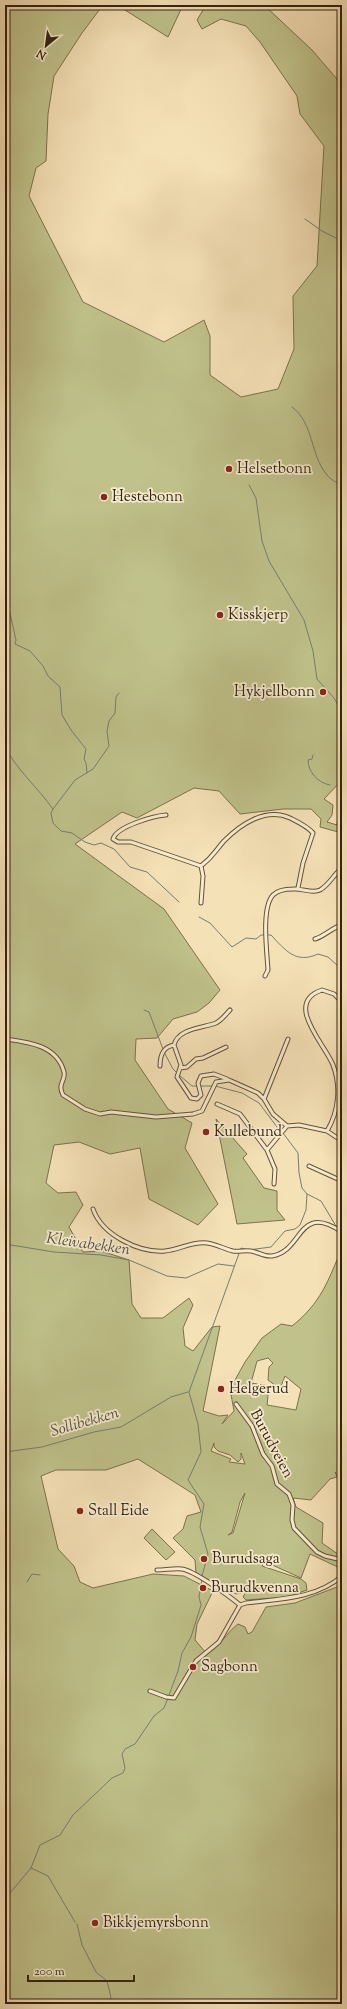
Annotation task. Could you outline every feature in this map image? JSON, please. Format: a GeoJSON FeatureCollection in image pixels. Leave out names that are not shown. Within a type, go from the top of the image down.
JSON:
{"type":"FeatureCollection","features":[{"type":"Feature","properties":{"kind":"street"},"geometry":{"type":"LineString","coordinates":[[201,866],[213,857],[223,842],[253,819],[274,814],[280,815],[294,820],[313,833],[302,863],[298,888]]}},
{"type":"Feature","properties":{"kind":"street"},"geometry":{"type":"LineString","coordinates":[[166,815],[142,820],[117,834],[113,839],[118,842],[131,842],[201,866]]}},
{"type":"Feature","properties":{"kind":"street"},"geometry":{"type":"LineString","coordinates":[[201,866],[203,876],[201,903]]}},
{"type":"Feature","properties":{"kind":"street"},"geometry":{"type":"LineString","coordinates":[[266,976],[268,970],[266,917],[270,900],[278,891],[298,888],[313,891],[320,890],[342,868]]}},
{"type":"Feature","properties":{"kind":"street"},"geometry":{"type":"LineString","coordinates":[[315,939],[324,936],[335,927],[342,925]]}},
{"type":"Feature","properties":{"kind":"street"},"geometry":{"type":"LineString","coordinates":[[327,1131],[337,1106],[337,1079],[333,1064],[307,1018],[305,1007],[311,996],[322,990],[334,994],[342,1002]]}},
{"type":"Feature","properties":{"kind":"street"},"geometry":{"type":"LineString","coordinates":[[160,1066],[163,1050],[166,1047],[174,1045],[179,1037],[202,1026],[217,1022],[230,1010]]}},
{"type":"Feature","properties":{"kind":"street"},"geometry":{"type":"LineString","coordinates":[[5,1038],[32,1042],[43,1046],[52,1053],[60,1062],[64,1072],[60,1086],[63,1095],[93,1112],[111,1112],[156,1117],[198,1114],[204,1108],[216,1082],[229,1080]]}},
{"type":"Feature","properties":{"kind":"street"},"geometry":{"type":"LineString","coordinates":[[264,1099],[288,1039]]}},
{"type":"Feature","properties":{"kind":"street"},"geometry":{"type":"LineString","coordinates":[[174,1045],[180,1061],[178,1078],[190,1098],[193,1099],[201,1095],[198,1083],[201,1076],[214,1074],[250,1088],[264,1099],[273,1114],[287,1126],[299,1126],[327,1131],[342,1142]]}},
{"type":"Feature","properties":{"kind":"street"},"geometry":{"type":"LineString","coordinates":[[180,1068],[187,1067],[196,1059],[204,1058],[226,1047]]}},
{"type":"Feature","properties":{"kind":"street"},"geometry":{"type":"LineString","coordinates":[[217,1104],[240,1114],[267,1150],[276,1169],[274,1184]]}},
{"type":"Feature","properties":{"kind":"street"},"geometry":{"type":"LineString","coordinates":[[267,1150],[287,1126]]}},
{"type":"Feature","properties":{"kind":"street"},"geometry":{"type":"LineString","coordinates":[[309,1166],[342,1181]]}},
{"type":"Feature","properties":{"kind":"street"},"geometry":{"type":"LineString","coordinates":[[93,1209],[103,1226],[117,1238],[130,1244],[164,1251],[191,1244],[207,1243],[232,1251],[245,1251],[265,1256],[277,1254],[290,1245],[304,1227],[314,1222],[329,1225],[342,1232]]}},
{"type":"Feature","properties":{"kind":"street","name":"Burudveien"},"geometry":{"type":"LineString","coordinates":[[236,1404],[252,1426],[263,1454],[272,1466],[277,1484],[289,1494],[293,1505],[292,1520],[294,1528],[317,1552],[325,1556],[342,1560]]}},
{"type":"Feature","properties":{"kind":"street"},"geometry":{"type":"LineString","coordinates":[[157,1570],[182,1569],[204,1580],[240,1605]]}},
{"type":"Feature","properties":{"kind":"street"},"geometry":{"type":"LineString","coordinates":[[150,1691],[171,1698],[196,1661],[219,1642],[240,1605],[300,1596],[329,1584],[342,1576]]}},
{"type":"Feature","properties":{"kind":"green space"},"geometry":{"type":"Polygon","coordinates":[[[5,5],[103,5],[82,33],[54,76],[48,114],[46,161],[36,168],[29,196],[83,302],[164,342],[204,320],[210,336],[210,375],[241,397],[278,389],[294,349],[293,296],[317,266],[324,146],[300,114],[297,96],[260,42],[246,26],[221,19],[202,29],[197,20],[206,5],[264,5],[312,50],[342,85],[342,780],[324,799],[333,805],[332,815],[327,822],[337,825],[339,809],[342,808],[342,833],[320,827],[321,819],[311,809],[283,809],[240,814],[219,791],[194,788],[137,818],[122,812],[75,844],[164,909],[220,990],[209,1003],[197,1012],[173,1019],[157,1038],[136,1039],[135,1060],[168,1109],[192,1123],[185,1148],[218,1204],[198,1225],[149,1199],[140,1148],[110,1154],[79,1142],[54,1145],[46,1183],[58,1193],[76,1192],[83,1205],[69,1227],[83,1252],[101,1251],[129,1260],[132,1304],[141,1318],[163,1318],[189,1298],[193,1305],[183,1328],[185,1346],[193,1351],[212,1327],[220,1326],[203,1411],[219,1416],[228,1415],[222,1424],[234,1411],[230,1389],[245,1362],[262,1338],[281,1324],[292,1326],[310,1309],[323,1291],[342,1248],[342,1481],[335,1472],[337,1477],[330,1479],[311,1500],[293,1498],[296,1507],[323,1523],[322,1543],[342,1557],[342,1569],[310,1554],[301,1578],[270,1564],[273,1560],[265,1561],[259,1556],[264,1562],[262,1566],[301,1579],[306,1583],[307,1590],[287,1597],[246,1600],[243,1597],[250,1584],[247,1583],[241,1593],[236,1594],[214,1581],[212,1583],[196,1573],[195,1560],[173,1538],[183,1529],[187,1516],[201,1512],[195,1495],[138,1459],[106,1470],[56,1470],[41,1476],[58,1549],[74,1566],[80,1582],[93,1588],[153,1574],[184,1576],[213,1591],[197,1624],[195,1640],[207,1654],[212,1651],[238,1624],[245,1627],[248,1634],[252,1632],[266,1607],[295,1603],[337,1587],[342,1582],[342,2004],[5,2004],[5,5]],[[268,1358],[257,1361],[251,1383],[269,1386],[267,1405],[296,1410],[301,1389],[285,1376],[280,1389],[268,1380],[269,1367],[273,1363],[268,1358]],[[214,1443],[211,1451],[231,1459],[229,1462],[245,1464],[241,1453],[241,1459],[238,1462],[230,1455],[218,1451],[214,1447],[214,1443]],[[245,1493],[240,1502],[232,1532],[228,1535],[233,1533],[245,1493]]]}},
{"type":"Feature","properties":{"kind":"green space"},"geometry":{"type":"Polygon","coordinates":[[[117,5],[183,5],[168,37],[117,5]]]}},
{"type":"Feature","properties":{"kind":"green space"},"geometry":{"type":"Polygon","coordinates":[[[216,1119],[247,1154],[243,1158],[264,1188],[277,1191],[277,1210],[285,1220],[237,1224],[216,1119]]]}},
{"type":"Feature","properties":{"kind":"green space"},"geometry":{"type":"Polygon","coordinates":[[[152,1529],[175,1552],[166,1560],[144,1538],[152,1529]]]}},
{"type":"Feature","properties":{"kind":"waterway"},"geometry":{"type":"LineString","coordinates":[[305,219],[322,231],[342,241]]}},
{"type":"Feature","properties":{"kind":"waterway"},"geometry":{"type":"LineString","coordinates":[[292,407],[304,422],[317,458],[322,467],[328,476],[342,486]]}},
{"type":"Feature","properties":{"kind":"waterway"},"geometry":{"type":"LineString","coordinates":[[249,485],[256,498],[262,541],[269,561],[304,620],[313,651],[317,679],[334,698],[342,712]]}},
{"type":"Feature","properties":{"kind":"waterway"},"geometry":{"type":"LineString","coordinates":[[5,579],[7,600],[16,640],[15,644],[30,651],[43,666],[48,676],[60,687],[62,715],[71,730],[86,749],[84,759],[87,773]]}},
{"type":"Feature","properties":{"kind":"waterway"},"geometry":{"type":"LineString","coordinates":[[53,809],[75,780],[93,769],[109,746],[107,731],[109,721],[115,713],[116,697],[119,693]]}},
{"type":"Feature","properties":{"kind":"waterway"},"geometry":{"type":"LineString","coordinates":[[5,747],[15,763],[53,809],[51,813],[53,823],[61,831],[72,833],[85,842],[94,845],[101,843],[114,849],[130,867],[147,872],[179,902]]}},
{"type":"Feature","properties":{"kind":"waterway"},"geometry":{"type":"LineString","coordinates":[[313,755],[312,759],[308,760],[312,773],[322,782],[330,785]]}},
{"type":"Feature","properties":{"kind":"waterway"},"geometry":{"type":"LineString","coordinates":[[199,917],[210,923],[232,947],[246,938],[256,939],[261,935],[271,935],[287,951],[297,957],[303,958],[318,954],[328,957],[338,966]]}},
{"type":"Feature","properties":{"kind":"waterway"},"geometry":{"type":"LineString","coordinates":[[144,1010],[149,1012],[163,1049]]}},
{"type":"Feature","properties":{"kind":"waterway"},"geometry":{"type":"LineString","coordinates":[[164,1052],[173,1069],[177,1073]]}},
{"type":"Feature","properties":{"kind":"waterway"},"geometry":{"type":"LineString","coordinates":[[179,1075],[192,1086],[212,1086]]}},
{"type":"Feature","properties":{"kind":"waterway"},"geometry":{"type":"LineString","coordinates":[[215,1086],[242,1093],[259,1103],[280,1131]]}},
{"type":"Feature","properties":{"kind":"waterway"},"geometry":{"type":"LineString","coordinates":[[248,1250],[271,1247],[285,1231],[295,1229],[300,1225],[306,1210],[307,1194],[302,1188],[299,1173],[298,1153],[283,1133]]}},
{"type":"Feature","properties":{"kind":"waterway"},"geometry":{"type":"LineString","coordinates":[[307,1194],[321,1201],[339,1229]]}},
{"type":"Feature","properties":{"kind":"waterway","name":"Kleivabekken"},"geometry":{"type":"LineString","coordinates":[[5,1244],[54,1252],[101,1255],[129,1260],[167,1276],[186,1278],[218,1264],[234,1266]]}},
{"type":"Feature","properties":{"kind":"waterway"},"geometry":{"type":"LineString","coordinates":[[202,1576],[208,1554],[200,1527],[204,1504],[188,1480],[201,1452],[198,1424],[189,1392],[241,1248],[245,1249]]}},
{"type":"Feature","properties":{"kind":"waterway","name":"Sollibekken"},"geometry":{"type":"LineString","coordinates":[[5,1452],[42,1447],[94,1432],[121,1427],[171,1397],[188,1392]]}},
{"type":"Feature","properties":{"kind":"waterway"},"geometry":{"type":"LineString","coordinates":[[27,1582],[32,1574],[40,1575]]}},
{"type":"Feature","properties":{"kind":"waterway"},"geometry":{"type":"LineString","coordinates":[[169,1695],[178,1671],[182,1653],[191,1637],[201,1605],[199,1597],[202,1579]]}},
{"type":"Feature","properties":{"kind":"waterway"},"geometry":{"type":"LineString","coordinates":[[5,1899],[31,1868],[40,1845],[60,1835],[73,1815],[112,1778],[123,1773],[125,1768],[122,1754],[125,1749],[135,1744],[154,1716],[164,1708],[168,1698]]}},
{"type":"Feature","properties":{"kind":"waterway"},"geometry":{"type":"LineString","coordinates":[[31,1868],[48,1876],[75,1922]]}},
{"type":"Feature","properties":{"kind":"waterway"},"geometry":{"type":"LineString","coordinates":[[77,1924],[82,1945],[96,1972],[107,1981],[111,1997],[108,2004]]}},
{"type":"Feature","properties":{"kind":"place","name":"Helsetbonn"},"geometry":{"type":"Point","coordinates":[229,469]}},
{"type":"Feature","properties":{"kind":"place","name":"Hestebonn"},"geometry":{"type":"Point","coordinates":[104,497]}},
{"type":"Feature","properties":{"kind":"place","name":"Kisskjerp"},"geometry":{"type":"Point","coordinates":[220,615]}},
{"type":"Feature","properties":{"kind":"place","name":"Hykjellbonn"},"geometry":{"type":"Point","coordinates":[323,692]}},
{"type":"Feature","properties":{"kind":"place","name":"Kullebund"},"geometry":{"type":"Point","coordinates":[206,1132]}},
{"type":"Feature","properties":{"kind":"place","name":"Helgerud"},"geometry":{"type":"Point","coordinates":[221,1389]}},
{"type":"Feature","properties":{"kind":"place","name":"Stall Eide"},"geometry":{"type":"Point","coordinates":[80,1511]}},
{"type":"Feature","properties":{"kind":"place","name":"Burudsaga"},"geometry":{"type":"Point","coordinates":[204,1559]}},
{"type":"Feature","properties":{"kind":"place","name":"Burudkvenna"},"geometry":{"type":"Point","coordinates":[203,1588]}},
{"type":"Feature","properties":{"kind":"place","name":"Sagbonn"},"geometry":{"type":"Point","coordinates":[193,1667]}},
{"type":"Feature","properties":{"kind":"place","name":"Bikkjemyrsbonn"},"geometry":{"type":"Point","coordinates":[95,1923]}}]}
